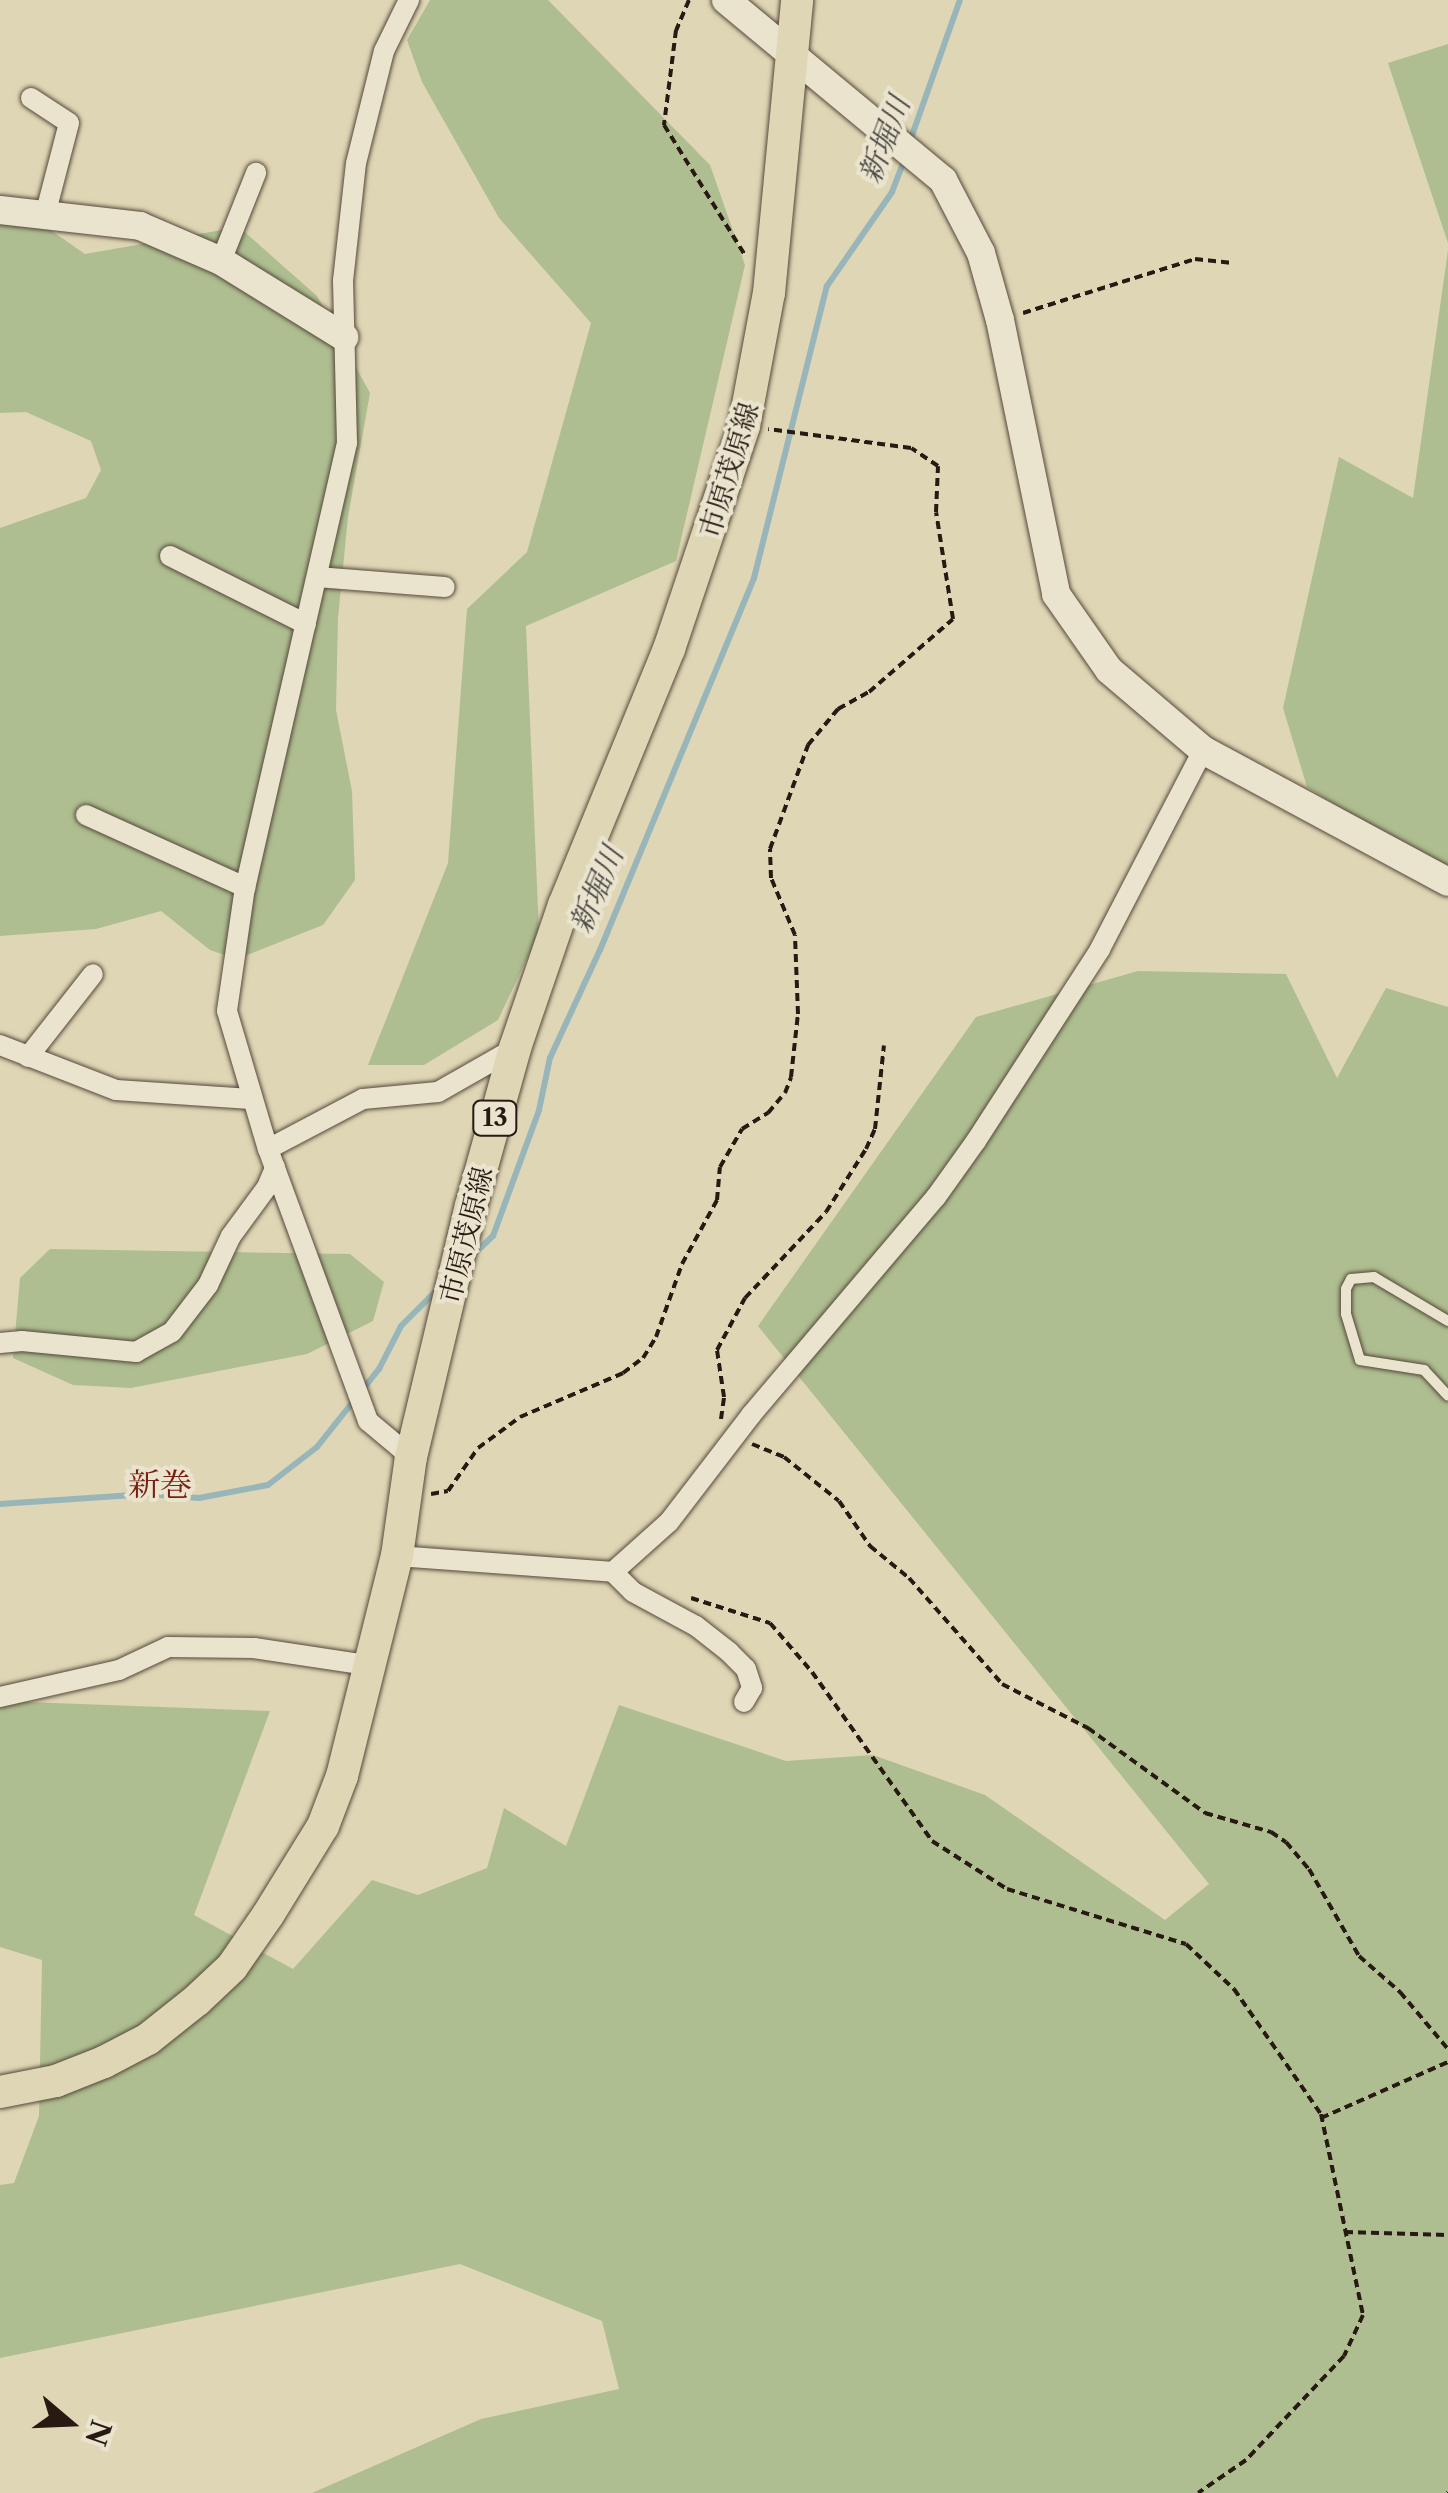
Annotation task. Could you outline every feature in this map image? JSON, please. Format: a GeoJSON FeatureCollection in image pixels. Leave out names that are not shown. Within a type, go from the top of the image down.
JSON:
{"type":"FeatureCollection","features":[{"type":"Feature","properties":{"kind":"main road","name":"市原茂原線"},"geometry":{"type":"LineString","coordinates":[[0,2092],[56,2082],[148,2040],[232,1967],[322,1826],[373,1666],[397,1556],[412,1457],[471,1206],[515,1048],[564,905],[669,648],[744,426],[768,293],[798,0]]}},
{"type":"Feature","properties":{"kind":"street"},"geometry":{"type":"LineString","coordinates":[[409,0],[384,51],[356,163],[344,265],[347,442],[245,887],[227,1011],[251,1100],[368,1421],[412,1457]]}},
{"type":"Feature","properties":{"kind":"street"},"geometry":{"type":"LineString","coordinates":[[726,0],[943,180],[980,253],[1000,320],[1056,594],[1109,670],[1204,750],[1448,882]]}},
{"type":"Feature","properties":{"kind":"street"},"geometry":{"type":"LineString","coordinates":[[31,98],[69,123],[45,215]]}},
{"type":"Feature","properties":{"kind":"street"},"geometry":{"type":"LineString","coordinates":[[221,261],[256,173]]}},
{"type":"Feature","properties":{"kind":"street"},"geometry":{"type":"LineString","coordinates":[[0,210],[140,226],[221,261],[344,337]]}},
{"type":"Feature","properties":{"kind":"street"},"geometry":{"type":"LineString","coordinates":[[170,556],[306,624]]}},
{"type":"Feature","properties":{"kind":"street"},"geometry":{"type":"LineString","coordinates":[[317,577],[445,587]]}},
{"type":"Feature","properties":{"kind":"street"},"geometry":{"type":"LineString","coordinates":[[613,1572],[669,1522],[734,1437],[859,1291],[976,1141],[1100,949],[1204,750]]}},
{"type":"Feature","properties":{"kind":"street"},"geometry":{"type":"LineString","coordinates":[[86,815],[245,887]]}},
{"type":"Feature","properties":{"kind":"street"},"geometry":{"type":"LineString","coordinates":[[28,1057],[93,974]]}},
{"type":"Feature","properties":{"kind":"street"},"geometry":{"type":"LineString","coordinates":[[0,1045],[116,1090],[251,1100]]}},
{"type":"Feature","properties":{"kind":"street"},"geometry":{"type":"LineString","coordinates":[[0,1344],[22,1341],[136,1352],[172,1332],[208,1285],[231,1236],[267,1187],[271,1158],[364,1099],[438,1092],[515,1048]]}},
{"type":"Feature","properties":{"kind":"street"},"geometry":{"type":"LineString","coordinates":[[397,1556],[613,1572],[633,1592],[696,1626],[746,1668],[752,1688],[744,1702]]}},
{"type":"Feature","properties":{"kind":"street"},"geometry":{"type":"LineString","coordinates":[[0,1697],[119,1670],[168,1647],[254,1648],[373,1666]]}},
{"type":"Feature","properties":{"kind":"lane"},"geometry":{"type":"LineString","coordinates":[[1448,1322],[1374,1277],[1352,1279],[1346,1289],[1346,1314],[1360,1360],[1424,1370],[1448,1396]]}},
{"type":"Feature","properties":{"kind":"path"},"geometry":{"type":"LineString","coordinates":[[689,0],[676,30],[664,125],[768,293]]}},
{"type":"Feature","properties":{"kind":"path"},"geometry":{"type":"LineString","coordinates":[[1000,320],[1195,258],[1233,263]]}},
{"type":"Feature","properties":{"kind":"path"},"geometry":{"type":"LineString","coordinates":[[406,1498],[448,1491],[478,1448],[520,1417],[623,1372],[643,1358],[656,1338],[682,1264],[716,1200],[720,1167],[742,1129],[768,1113],[785,1093],[791,1076],[798,1014],[795,935],[770,878],[770,849],[808,745],[838,710],[869,692],[954,619],[936,512],[938,466],[911,448],[744,426]]}},
{"type":"Feature","properties":{"kind":"path"},"geometry":{"type":"LineString","coordinates":[[714,1464],[724,1397],[717,1350],[745,1298],[826,1212],[866,1149],[878,1116],[884,1045]]}},
{"type":"Feature","properties":{"kind":"path"},"geometry":{"type":"LineString","coordinates":[[734,1437],[784,1456],[839,1501],[870,1546],[909,1578],[1002,1684],[1088,1728],[1204,1813],[1271,1832],[1286,1842],[1309,1868],[1359,1956],[1400,1992],[1448,2049]]}},
{"type":"Feature","properties":{"kind":"path"},"geometry":{"type":"LineString","coordinates":[[682,1595],[770,1623],[812,1672],[932,1841],[1007,1890],[1186,1944],[1234,1988],[1322,2118],[1363,2314],[1344,2356],[1246,2460],[1198,2493]]}},
{"type":"Feature","properties":{"kind":"path"},"geometry":{"type":"LineString","coordinates":[[1322,2118],[1448,2062]]}},
{"type":"Feature","properties":{"kind":"path"},"geometry":{"type":"LineString","coordinates":[[1345,2232],[1448,2235]]}},
{"type":"Feature","properties":{"kind":"green space"},"geometry":{"type":"Polygon","coordinates":[[[430,0],[548,0],[710,165],[745,265],[676,561],[526,626],[539,933],[498,1020],[424,1065],[368,1065],[448,863],[467,609],[527,552],[591,323],[499,218],[422,82],[407,40],[430,0]]]}},
{"type":"Feature","properties":{"kind":"green space"},"geometry":{"type":"Polygon","coordinates":[[[1448,44],[1448,243],[1388,63],[1448,44]]]}},
{"type":"Feature","properties":{"kind":"green space"},"geometry":{"type":"Polygon","coordinates":[[[0,195],[85,254],[239,227],[317,296],[370,393],[348,517],[338,618],[336,710],[352,791],[355,880],[323,925],[237,959],[210,950],[161,911],[96,929],[0,936],[0,528],[86,498],[101,470],[91,441],[26,412],[0,413],[0,195]]]}},
{"type":"Feature","properties":{"kind":"green space"},"geometry":{"type":"Polygon","coordinates":[[[1448,250],[1448,875],[1307,787],[1283,708],[1339,457],[1413,498],[1448,250]]]}},
{"type":"Feature","properties":{"kind":"green space"},"geometry":{"type":"Polygon","coordinates":[[[1138,971],[1286,974],[1337,1078],[1386,988],[1448,1007],[1448,2493],[312,2493],[481,2419],[619,2389],[602,2321],[460,2264],[0,2358],[0,2185],[14,2183],[39,2116],[42,1960],[0,1947],[0,1701],[270,1711],[194,1915],[293,1969],[372,1880],[418,1895],[487,1868],[504,1808],[566,1846],[619,1705],[786,1761],[873,1755],[985,1795],[1165,1920],[1209,1884],[758,1326],[976,1017],[1138,971]]]}},
{"type":"Feature","properties":{"kind":"green space"},"geometry":{"type":"Polygon","coordinates":[[[50,1249],[350,1254],[384,1282],[373,1321],[307,1354],[131,1388],[73,1385],[13,1358],[20,1278],[50,1249]]]}},
{"type":"Feature","properties":{"kind":"waterway","name":"新堀川"},"geometry":{"type":"LineString","coordinates":[[910,141],[960,0]]}},
{"type":"Feature","properties":{"kind":"waterway","name":"新堀川"},"geometry":{"type":"LineString","coordinates":[[470,1258],[493,1236],[539,1110],[550,1058],[600,950],[754,578],[827,286],[892,192],[905,158]]}},
{"type":"Feature","properties":{"kind":"waterway","name":"新堀川"},"geometry":{"type":"LineString","coordinates":[[0,1504],[148,1494],[199,1498],[268,1485],[317,1447],[379,1369],[401,1326],[436,1291]]}},
{"type":"Feature","properties":{"kind":"district","name":"新巻"},"geometry":{"type":"Point","coordinates":[160,1485]}}]}
